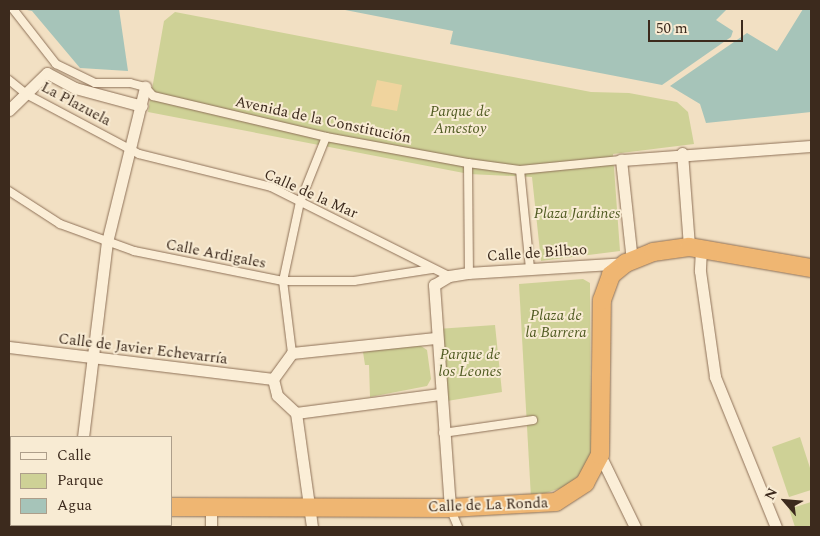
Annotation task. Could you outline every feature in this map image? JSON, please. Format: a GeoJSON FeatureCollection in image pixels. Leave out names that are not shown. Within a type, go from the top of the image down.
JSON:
{"type":"FeatureCollection","features":[{"type":"Feature","properties":{"kind":"highway"},"geometry":{"type":"LineString","coordinates":[[629,262],[695,248],[811,268]]}},
{"type":"Feature","properties":{"kind":"highway","name":"Calle de La Ronda"},"geometry":{"type":"LineString","coordinates":[[172,507],[450,508],[556,502],[585,482],[600,455],[602,300],[612,275],[629,262]]}},
{"type":"Feature","properties":{"kind":"street"},"geometry":{"type":"LineString","coordinates":[[13,9],[64,71],[95,82],[145,87],[132,151],[107,242],[83,436]]}},
{"type":"Feature","properties":{"kind":"street","name":"La Plazuela"},"geometry":{"type":"LineString","coordinates":[[26,94],[47,73],[75,88],[142,106]]}},
{"type":"Feature","properties":{"kind":"street","name":"La Plazuela"},"geometry":{"type":"LineString","coordinates":[[9,80],[26,94],[132,151]]}},
{"type":"Feature","properties":{"kind":"street","name":"Avenida de la Constitución"},"geometry":{"type":"LineString","coordinates":[[145,87],[153,96],[326,137],[468,163],[520,170],[621,160]]}},
{"type":"Feature","properties":{"kind":"street"},"geometry":{"type":"LineString","coordinates":[[9,110],[26,94]]}},
{"type":"Feature","properties":{"kind":"street"},"geometry":{"type":"LineString","coordinates":[[312,527],[296,413],[277,396],[273,379],[292,353],[283,281],[300,202],[326,137]]}},
{"type":"Feature","properties":{"kind":"street"},"geometry":{"type":"LineString","coordinates":[[629,262],[621,160],[682,153],[811,146]]}},
{"type":"Feature","properties":{"kind":"street","name":"Calle de la Mar"},"geometry":{"type":"LineString","coordinates":[[132,151],[271,187],[417,258],[432,269],[449,276]]}},
{"type":"Feature","properties":{"kind":"street"},"geometry":{"type":"LineString","coordinates":[[682,153],[716,377],[776,527]]}},
{"type":"Feature","properties":{"kind":"street"},"geometry":{"type":"LineString","coordinates":[[468,163],[469,273]]}},
{"type":"Feature","properties":{"kind":"street"},"geometry":{"type":"LineString","coordinates":[[520,170],[530,268]]}},
{"type":"Feature","properties":{"kind":"street","name":"Calle Ardigales"},"geometry":{"type":"LineString","coordinates":[[9,191],[60,224],[107,242],[161,258],[283,281],[354,281],[432,269]]}},
{"type":"Feature","properties":{"kind":"street","name":"Calle de Bilbao"},"geometry":{"type":"LineString","coordinates":[[449,276],[530,268],[629,262]]}},
{"type":"Feature","properties":{"kind":"street"},"geometry":{"type":"LineString","coordinates":[[449,276],[438,280],[432,290],[450,508],[458,527]]}},
{"type":"Feature","properties":{"kind":"street"},"geometry":{"type":"LineString","coordinates":[[292,353],[435,338]]}},
{"type":"Feature","properties":{"kind":"street","name":"Calle de Javier Echevarría"},"geometry":{"type":"LineString","coordinates":[[9,347],[93,359],[273,379]]}},
{"type":"Feature","properties":{"kind":"street"},"geometry":{"type":"LineString","coordinates":[[296,413],[440,394]]}},
{"type":"Feature","properties":{"kind":"street"},"geometry":{"type":"LineString","coordinates":[[444,432],[533,420]]}},
{"type":"Feature","properties":{"kind":"street"},"geometry":{"type":"LineString","coordinates":[[600,455],[635,527]]}},
{"type":"Feature","properties":{"kind":"street"},"geometry":{"type":"LineString","coordinates":[[211,507],[211,527]]}},
{"type":"Feature","properties":{"kind":"green space","name":"Parque de Amestoy"},"geometry":{"type":"Polygon","coordinates":[[[175,12],[591,92],[629,93],[677,102],[688,112],[694,144],[613,154],[620,251],[541,261],[532,177],[469,174],[148,112],[164,21],[175,12]]]}},
{"type":"Feature","properties":{"kind":"green space","name":"Plaza de la Barrera"},"geometry":{"type":"Polygon","coordinates":[[[583,279],[590,283],[591,457],[585,470],[567,486],[531,498],[519,284],[583,279]]]}},
{"type":"Feature","properties":{"kind":"green space","name":"Parque de los Leones"},"geometry":{"type":"Polygon","coordinates":[[[495,325],[502,392],[441,402],[437,329],[495,325]]]}},
{"type":"Feature","properties":{"kind":"green space"},"geometry":{"type":"Polygon","coordinates":[[[418,344],[427,350],[431,379],[427,386],[370,397],[369,365],[365,365],[363,352],[418,344]]]}},
{"type":"Feature","properties":{"kind":"green space"},"geometry":{"type":"Polygon","coordinates":[[[800,437],[811,471],[811,490],[789,497],[772,447],[800,437]]]}},
{"type":"Feature","properties":{"kind":"green space"},"geometry":{"type":"Polygon","coordinates":[[[811,502],[811,527],[795,527],[789,509],[811,502]]]}},
{"type":"Feature","properties":{"kind":"sand"},"geometry":{"type":"Polygon","coordinates":[[[377,80],[402,85],[397,111],[371,106],[377,80]]]}},
{"type":"Feature","properties":{"kind":"water"},"geometry":{"type":"Polygon","coordinates":[[[22,9],[119,9],[128,71],[80,68],[32,11],[22,9]]]}},
{"type":"Feature","properties":{"kind":"water"},"geometry":{"type":"Polygon","coordinates":[[[340,9],[727,9],[716,20],[733,31],[731,37],[662,85],[450,44],[453,31],[340,9]]]}},
{"type":"Feature","properties":{"kind":"water"},"geometry":{"type":"Polygon","coordinates":[[[803,9],[811,9],[811,112],[706,123],[700,104],[670,86],[747,33],[777,51],[803,9]]]}},
{"type":"Feature","properties":{"kind":"park label","name":"Plaza Jardines"},"geometry":{"type":"Point","coordinates":[577,214]}}]}
